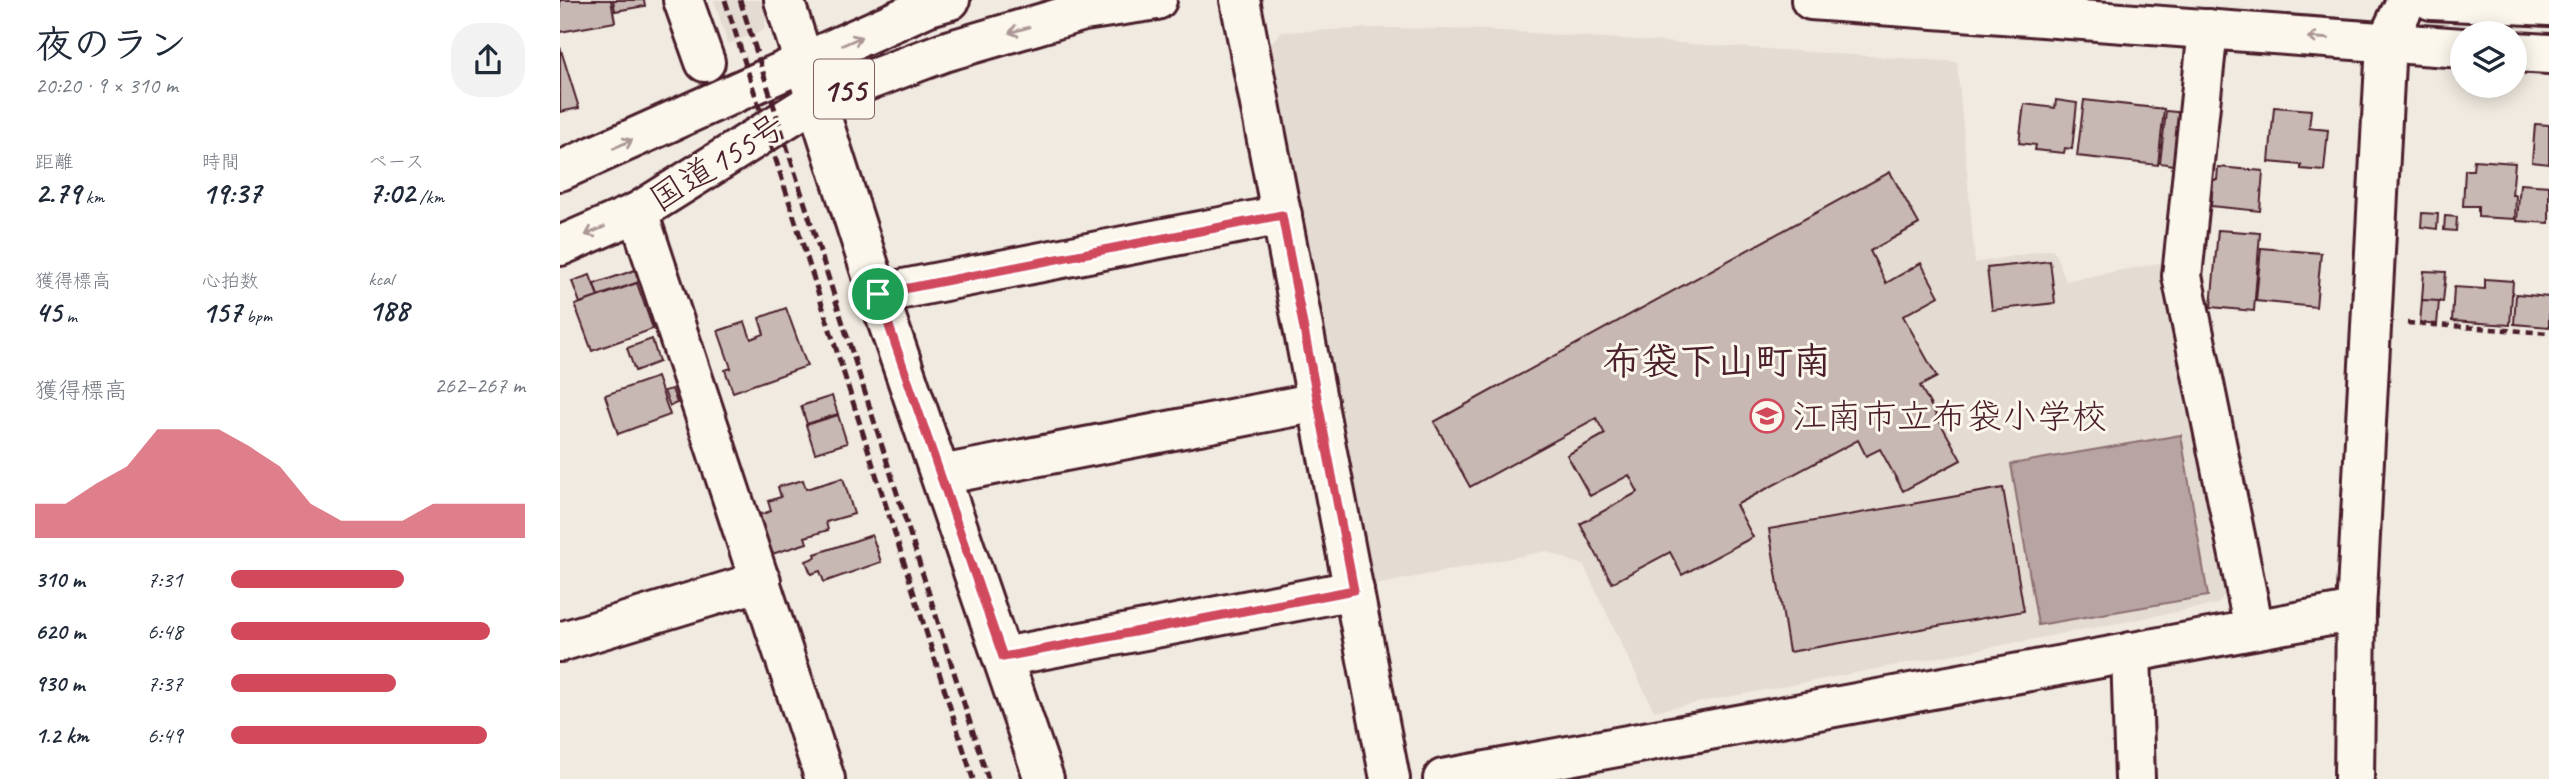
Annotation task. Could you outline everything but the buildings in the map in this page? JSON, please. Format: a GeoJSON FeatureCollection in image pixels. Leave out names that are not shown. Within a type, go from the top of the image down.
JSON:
{"type":"FeatureCollection","features":[{"type":"Feature","properties":{"kind":"main road"},"geometry":{"type":"LineString","coordinates":[[683,0],[705,62]]}},
{"type":"Feature","properties":{"kind":"main road"},"geometry":{"type":"LineString","coordinates":[[785,0],[878,294],[1044,779]]}},
{"type":"Feature","properties":{"kind":"main road","name":"国道155号"},"geometry":{"type":"LineString","coordinates":[[560,171],[929,6],[950,0]]}},
{"type":"Feature","properties":{"kind":"main road","name":"国道155号"},"geometry":{"type":"LineString","coordinates":[[560,246],[638,212],[816,100],[944,52],[1084,10],[1157,0]]}},
{"type":"Feature","properties":{"kind":"main road"},"geometry":{"type":"LineString","coordinates":[[1240,0],[1390,779]]}},
{"type":"Feature","properties":{"kind":"main road"},"geometry":{"type":"LineString","coordinates":[[1811,0],[2450,47]]}},
{"type":"Feature","properties":{"kind":"main road"},"geometry":{"type":"LineString","coordinates":[[2354,779],[2356,611],[2386,43],[2407,0]]}},
{"type":"Feature","properties":{"kind":"main road"},"geometry":{"type":"LineString","coordinates":[[2431,0],[2549,6]]}},
{"type":"Feature","properties":{"kind":"main road"},"geometry":{"type":"LineString","coordinates":[[2208,29],[2182,276],[2253,629]]}},
{"type":"Feature","properties":{"kind":"main road"},"geometry":{"type":"LineString","coordinates":[[2527,53],[2549,54]]}},
{"type":"Feature","properties":{"kind":"main road"},"geometry":{"type":"LineString","coordinates":[[638,212],[825,779]]}},
{"type":"Feature","properties":{"kind":"main road"},"geometry":{"type":"LineString","coordinates":[[878,294],[1282,215]]}},
{"type":"Feature","properties":{"kind":"main road"},"geometry":{"type":"LineString","coordinates":[[941,475],[1318,402]]}},
{"type":"Feature","properties":{"kind":"main road"},"geometry":{"type":"LineString","coordinates":[[560,642],[761,581]]}},
{"type":"Feature","properties":{"kind":"main road"},"geometry":{"type":"LineString","coordinates":[[1003,657],[1354,590]]}},
{"type":"Feature","properties":{"kind":"main road"},"geometry":{"type":"LineString","coordinates":[[1443,779],[2356,611]]}},
{"type":"Feature","properties":{"kind":"main road"},"geometry":{"type":"LineString","coordinates":[[2131,652],[2135,779]]}},
{"type":"Feature","properties":{"kind":"path"},"geometry":{"type":"LineString","coordinates":[[2371,321],[2549,333]]}},
{"type":"Feature","properties":{"kind":"shaded area"},"geometry":{"type":"Polygon","coordinates":[[[714,0],[761,0],[767,17],[763,30],[728,44],[714,0]]]}},
{"type":"Feature","properties":{"kind":"shaded area","name":"江南市立布袋小学校"},"geometry":{"type":"Polygon","coordinates":[[[1383,28],[1487,30],[1957,62],[1975,263],[2053,249],[2066,281],[2175,260],[2228,589],[2218,604],[1654,711],[1584,566],[1547,551],[1369,586],[1265,49],[1282,32],[1383,28]]]}},
{"type":"Feature","properties":{"kind":"shaded area"},"geometry":{"type":"Polygon","coordinates":[[[2181,435],[2208,596],[2038,625],[2011,464],[2181,435]]]}},
{"type":"Feature","properties":{"kind":"railway"},"geometry":{"type":"LineString","coordinates":[[725,0],[973,779]]}},
{"type":"Feature","properties":{"kind":"railway"},"geometry":{"type":"LineString","coordinates":[[740,0],[988,779]]}},
{"type":"Feature","properties":{"kind":"place","name":"江南市立布袋小学校"},"geometry":{"type":"Point","coordinates":[1767,416]}},
{"type":"Feature","properties":{"kind":"district","name":"布袋下山町南"},"geometry":{"type":"Point","coordinates":[1717,361]}},
{"type":"Feature","properties":{"kind":"route"},"geometry":{"type":"LineString","coordinates":[[1282,215],[1354,590],[1003,657],[878,294],[1282,215]]}}]}
